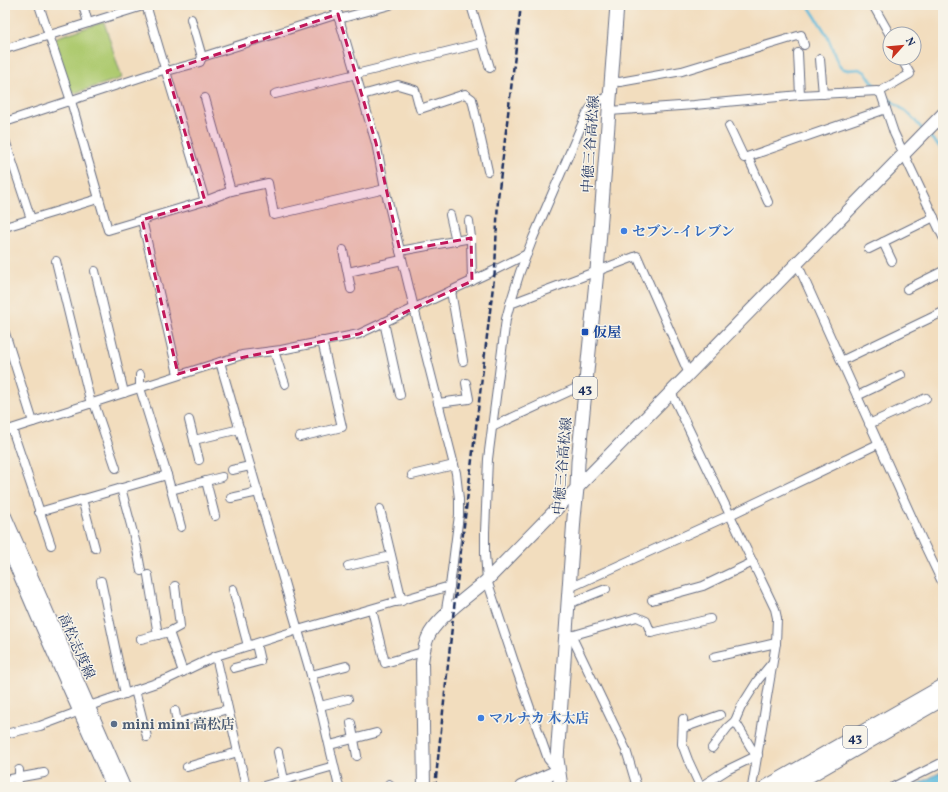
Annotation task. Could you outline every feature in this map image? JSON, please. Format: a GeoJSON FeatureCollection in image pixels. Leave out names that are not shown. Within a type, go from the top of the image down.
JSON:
{"type":"FeatureCollection","features":[{"type":"Feature","properties":{"kind":"main road","name":"中徳三谷高松線"},"geometry":{"type":"LineString","coordinates":[[560,787],[557,760],[568,636],[568,604],[578,462],[597,271],[617,5]]}},
{"type":"Feature","properties":{"kind":"main road","name":"43"},"geometry":{"type":"LineString","coordinates":[[766,787],[943,686]]}},
{"type":"Feature","properties":{"kind":"main road","name":"43"},"geometry":{"type":"LineString","coordinates":[[790,787],[943,699]]}},
{"type":"Feature","properties":{"kind":"street"},"geometry":{"type":"LineString","coordinates":[[39,5],[71,101],[108,230],[231,192],[268,183],[274,215],[385,189]]}},
{"type":"Feature","properties":{"kind":"street"},"geometry":{"type":"LineString","coordinates":[[83,5],[88,23]]}},
{"type":"Feature","properties":{"kind":"street"},"geometry":{"type":"LineString","coordinates":[[5,49],[146,5],[205,201]]}},
{"type":"Feature","properties":{"kind":"street"},"geometry":{"type":"LineString","coordinates":[[335,5],[376,143],[402,260],[454,465],[459,510],[445,616]]}},
{"type":"Feature","properties":{"kind":"street"},"geometry":{"type":"LineString","coordinates":[[202,57],[338,16],[390,5]]}},
{"type":"Feature","properties":{"kind":"street"},"geometry":{"type":"LineString","coordinates":[[471,5],[490,68]]}},
{"type":"Feature","properties":{"kind":"street"},"geometry":{"type":"LineString","coordinates":[[873,5],[885,26]]}},
{"type":"Feature","properties":{"kind":"street"},"geometry":{"type":"LineString","coordinates":[[5,122],[166,70],[200,62],[202,57],[191,19]]}},
{"type":"Feature","properties":{"kind":"street"},"geometry":{"type":"LineString","coordinates":[[611,82],[620,82],[682,71],[801,35],[804,45]]}},
{"type":"Feature","properties":{"kind":"street"},"geometry":{"type":"LineString","coordinates":[[275,94],[482,43]]}},
{"type":"Feature","properties":{"kind":"street"},"geometry":{"type":"LineString","coordinates":[[798,53],[800,95]]}},
{"type":"Feature","properties":{"kind":"street"},"geometry":{"type":"LineString","coordinates":[[820,60],[823,94]]}},
{"type":"Feature","properties":{"kind":"street"},"geometry":{"type":"LineString","coordinates":[[609,111],[800,95],[879,92],[910,74],[906,66]]}},
{"type":"Feature","properties":{"kind":"street"},"geometry":{"type":"LineString","coordinates":[[362,95],[398,85],[415,90],[420,109],[465,94],[472,100],[488,171]]}},
{"type":"Feature","properties":{"kind":"street"},"geometry":{"type":"LineString","coordinates":[[879,92],[894,133],[943,237]]}},
{"type":"Feature","properties":{"kind":"street"},"geometry":{"type":"LineString","coordinates":[[521,787],[558,771],[548,759],[487,580],[485,532],[488,459],[492,427],[506,319],[527,254],[586,115],[592,105],[599,100],[609,97]]}},
{"type":"Feature","properties":{"kind":"street"},"geometry":{"type":"LineString","coordinates":[[205,98],[231,192]]}},
{"type":"Feature","properties":{"kind":"street"},"geometry":{"type":"LineString","coordinates":[[729,126],[744,158],[886,109]]}},
{"type":"Feature","properties":{"kind":"street"},"geometry":{"type":"LineString","coordinates":[[424,787],[423,652],[430,633],[445,616],[487,580],[943,114]]}},
{"type":"Feature","properties":{"kind":"street"},"geometry":{"type":"LineString","coordinates":[[5,140],[31,219]]}},
{"type":"Feature","properties":{"kind":"street"},"geometry":{"type":"LineString","coordinates":[[748,157],[768,202]]}},
{"type":"Feature","properties":{"kind":"street"},"geometry":{"type":"LineString","coordinates":[[5,227],[98,199]]}},
{"type":"Feature","properties":{"kind":"street"},"geometry":{"type":"LineString","coordinates":[[450,215],[456,241]]}},
{"type":"Feature","properties":{"kind":"street"},"geometry":{"type":"LineString","coordinates":[[869,249],[934,217]]}},
{"type":"Feature","properties":{"kind":"street"},"geometry":{"type":"LineString","coordinates":[[142,220],[178,374]]}},
{"type":"Feature","properties":{"kind":"street"},"geometry":{"type":"LineString","coordinates":[[468,221],[471,238],[472,281]]}},
{"type":"Feature","properties":{"kind":"street"},"geometry":{"type":"LineString","coordinates":[[400,251],[471,238]]}},
{"type":"Feature","properties":{"kind":"street"},"geometry":{"type":"LineString","coordinates":[[883,242],[892,261]]}},
{"type":"Feature","properties":{"kind":"street"},"geometry":{"type":"LineString","coordinates":[[343,250],[351,289]]}},
{"type":"Feature","properties":{"kind":"street"},"geometry":{"type":"LineString","coordinates":[[51,545],[8,430],[92,404],[178,374],[242,355],[274,351],[359,334],[527,254]]}},
{"type":"Feature","properties":{"kind":"street"},"geometry":{"type":"LineString","coordinates":[[510,304],[637,256],[689,374]]}},
{"type":"Feature","properties":{"kind":"street"},"geometry":{"type":"LineString","coordinates":[[348,272],[402,260]]}},
{"type":"Feature","properties":{"kind":"street"},"geometry":{"type":"LineString","coordinates":[[56,261],[92,404],[116,468]]}},
{"type":"Feature","properties":{"kind":"street"},"geometry":{"type":"LineString","coordinates":[[797,263],[878,444],[943,584]]}},
{"type":"Feature","properties":{"kind":"street"},"geometry":{"type":"LineString","coordinates":[[95,271],[124,393]]}},
{"type":"Feature","properties":{"kind":"street"},"geometry":{"type":"LineString","coordinates":[[907,289],[943,271]]}},
{"type":"Feature","properties":{"kind":"street"},"geometry":{"type":"LineString","coordinates":[[451,291],[463,361]]}},
{"type":"Feature","properties":{"kind":"street"},"geometry":{"type":"LineString","coordinates":[[841,361],[943,312]]}},
{"type":"Feature","properties":{"kind":"street"},"geometry":{"type":"LineString","coordinates":[[384,322],[400,395]]}},
{"type":"Feature","properties":{"kind":"street"},"geometry":{"type":"LineString","coordinates":[[5,333],[33,422]]}},
{"type":"Feature","properties":{"kind":"street"},"geometry":{"type":"LineString","coordinates":[[300,437],[342,427],[322,341]]}},
{"type":"Feature","properties":{"kind":"street"},"geometry":{"type":"LineString","coordinates":[[274,351],[284,384]]}},
{"type":"Feature","properties":{"kind":"street"},"geometry":{"type":"LineString","coordinates":[[220,362],[320,706],[339,787]]}},
{"type":"Feature","properties":{"kind":"street"},"geometry":{"type":"LineString","coordinates":[[140,375],[140,388],[167,475],[181,528]]}},
{"type":"Feature","properties":{"kind":"street"},"geometry":{"type":"LineString","coordinates":[[857,396],[902,375]]}},
{"type":"Feature","properties":{"kind":"street"},"geometry":{"type":"LineString","coordinates":[[438,404],[468,399],[466,383]]}},
{"type":"Feature","properties":{"kind":"street"},"geometry":{"type":"LineString","coordinates":[[492,427],[585,384]]}},
{"type":"Feature","properties":{"kind":"street"},"geometry":{"type":"LineString","coordinates":[[671,392],[753,562],[775,609],[777,618],[776,643],[752,787]]}},
{"type":"Feature","properties":{"kind":"street"},"geometry":{"type":"LineString","coordinates":[[870,424],[926,398]]}},
{"type":"Feature","properties":{"kind":"street"},"geometry":{"type":"LineString","coordinates":[[189,420],[199,460]]}},
{"type":"Feature","properties":{"kind":"street"},"geometry":{"type":"LineString","coordinates":[[194,440],[240,429]]}},
{"type":"Feature","properties":{"kind":"street"},"geometry":{"type":"LineString","coordinates":[[569,588],[730,515],[878,444]]}},
{"type":"Feature","properties":{"kind":"street"},"geometry":{"type":"LineString","coordinates":[[412,475],[454,465]]}},
{"type":"Feature","properties":{"kind":"street"},"geometry":{"type":"LineString","coordinates":[[232,470],[250,466]]}},
{"type":"Feature","properties":{"kind":"street"},"geometry":{"type":"LineString","coordinates":[[39,512],[167,475]]}},
{"type":"Feature","properties":{"kind":"street"},"geometry":{"type":"LineString","coordinates":[[171,490],[222,477]]}},
{"type":"Feature","properties":{"kind":"street"},"geometry":{"type":"LineString","coordinates":[[206,481],[215,516]]}},
{"type":"Feature","properties":{"kind":"street"},"geometry":{"type":"LineString","coordinates":[[121,488],[144,573],[158,635]]}},
{"type":"Feature","properties":{"kind":"street"},"geometry":{"type":"LineString","coordinates":[[231,498],[258,492]]}},
{"type":"Feature","properties":{"kind":"street"},"geometry":{"type":"LineString","coordinates":[[82,500],[95,548]]}},
{"type":"Feature","properties":{"kind":"street"},"geometry":{"type":"LineString","coordinates":[[380,509],[402,601]]}},
{"type":"Feature","properties":{"kind":"street","name":"高松志度線"},"geometry":{"type":"LineString","coordinates":[[5,516],[84,709],[113,787]]}},
{"type":"Feature","properties":{"kind":"street","name":"高松志度線"},"geometry":{"type":"LineString","coordinates":[[5,541],[38,618],[124,787]]}},
{"type":"Feature","properties":{"kind":"street"},"geometry":{"type":"LineString","coordinates":[[348,566],[391,556]]}},
{"type":"Feature","properties":{"kind":"street"},"geometry":{"type":"LineString","coordinates":[[652,600],[703,586],[753,562]]}},
{"type":"Feature","properties":{"kind":"street"},"geometry":{"type":"LineString","coordinates":[[101,581],[125,694]]}},
{"type":"Feature","properties":{"kind":"street"},"geometry":{"type":"LineString","coordinates":[[141,639],[169,632],[180,626],[175,586]]}},
{"type":"Feature","properties":{"kind":"street"},"geometry":{"type":"LineString","coordinates":[[348,616],[450,586]]}},
{"type":"Feature","properties":{"kind":"street"},"geometry":{"type":"LineString","coordinates":[[233,589],[252,645],[260,661],[234,668]]}},
{"type":"Feature","properties":{"kind":"street"},"geometry":{"type":"LineString","coordinates":[[568,604],[606,590]]}},
{"type":"Feature","properties":{"kind":"street"},"geometry":{"type":"LineString","coordinates":[[5,734],[40,726],[168,679],[216,656],[298,630],[402,601]]}},
{"type":"Feature","properties":{"kind":"street"},"geometry":{"type":"LineString","coordinates":[[372,610],[385,662],[423,652]]}},
{"type":"Feature","properties":{"kind":"street"},"geometry":{"type":"LineString","coordinates":[[636,787],[626,750],[568,636],[637,617],[646,621],[651,633],[710,619]]}},
{"type":"Feature","properties":{"kind":"street"},"geometry":{"type":"LineString","coordinates":[[169,632],[183,672]]}},
{"type":"Feature","properties":{"kind":"street"},"geometry":{"type":"LineString","coordinates":[[714,657],[776,643]]}},
{"type":"Feature","properties":{"kind":"street"},"geometry":{"type":"LineString","coordinates":[[216,656],[246,787]]}},
{"type":"Feature","properties":{"kind":"street"},"geometry":{"type":"LineString","coordinates":[[712,748],[728,727],[735,721],[758,680],[773,662]]}},
{"type":"Feature","properties":{"kind":"street"},"geometry":{"type":"LineString","coordinates":[[311,675],[346,666]]}},
{"type":"Feature","properties":{"kind":"street"},"geometry":{"type":"LineString","coordinates":[[135,690],[147,737]]}},
{"type":"Feature","properties":{"kind":"street"},"geometry":{"type":"LineString","coordinates":[[320,706],[348,699]]}},
{"type":"Feature","properties":{"kind":"street"},"geometry":{"type":"LineString","coordinates":[[175,711],[178,723],[228,710]]}},
{"type":"Feature","properties":{"kind":"street"},"geometry":{"type":"LineString","coordinates":[[683,728],[720,715]]}},
{"type":"Feature","properties":{"kind":"street"},"geometry":{"type":"LineString","coordinates":[[683,719],[682,744],[700,787],[727,770],[757,755]]}},
{"type":"Feature","properties":{"kind":"street"},"geometry":{"type":"LineString","coordinates":[[735,721],[757,755]]}},
{"type":"Feature","properties":{"kind":"street"},"geometry":{"type":"LineString","coordinates":[[351,723],[357,756]]}},
{"type":"Feature","properties":{"kind":"street"},"geometry":{"type":"LineString","coordinates":[[330,745],[376,733]]}},
{"type":"Feature","properties":{"kind":"street"},"geometry":{"type":"LineString","coordinates":[[188,767],[238,752]]}},
{"type":"Feature","properties":{"kind":"street"},"geometry":{"type":"LineString","coordinates":[[278,752],[287,782]]}},
{"type":"Feature","properties":{"kind":"street"},"geometry":{"type":"LineString","coordinates":[[893,787],[943,762]]}},
{"type":"Feature","properties":{"kind":"street"},"geometry":{"type":"LineString","coordinates":[[260,787],[287,782],[334,766]]}},
{"type":"Feature","properties":{"kind":"street"},"geometry":{"type":"LineString","coordinates":[[5,780],[19,774],[44,773]]}},
{"type":"Feature","properties":{"kind":"street"},"geometry":{"type":"LineString","coordinates":[[18,787],[17,783],[19,774]]}},
{"type":"Feature","properties":{"kind":"highlighted area"},"geometry":{"type":"Polygon","coordinates":[[[338,14],[376,143],[400,251],[471,238],[472,281],[359,334],[220,362],[178,374],[142,220],[205,201],[167,71],[338,14]]]}},
{"type":"Feature","properties":{"kind":"green space"},"geometry":{"type":"Polygon","coordinates":[[[104,22],[122,78],[75,93],[71,92],[55,42],[57,37],[104,22]]]}},
{"type":"Feature","properties":{"kind":"water"},"geometry":{"type":"Polygon","coordinates":[[[943,771],[943,787],[912,787],[943,771]]]}},
{"type":"Feature","properties":{"kind":"waterway"},"geometry":{"type":"LineString","coordinates":[[808,5],[827,35],[841,68],[848,70],[859,69],[865,72],[878,89]]}},
{"type":"Feature","properties":{"kind":"waterway"},"geometry":{"type":"LineString","coordinates":[[884,95],[910,115],[923,130]]}},
{"type":"Feature","properties":{"kind":"waterway"},"geometry":{"type":"LineString","coordinates":[[928,135],[943,150]]}},
{"type":"Feature","properties":{"kind":"railway"},"geometry":{"type":"LineString","coordinates":[[435,787],[454,608],[495,270],[498,198],[521,5]]}},
{"type":"Feature","properties":{"kind":"place","name":"セブン-イレブン"},"geometry":{"type":"Point","coordinates":[624,231]}},
{"type":"Feature","properties":{"kind":"place","name":"仮屋"},"geometry":{"type":"Point","coordinates":[585,332]}},
{"type":"Feature","properties":{"kind":"place","name":"マルナカ 木太店"},"geometry":{"type":"Point","coordinates":[481,718]}},
{"type":"Feature","properties":{"kind":"place","name":"mini mini 高松店"},"geometry":{"type":"Point","coordinates":[114,724]}}]}
